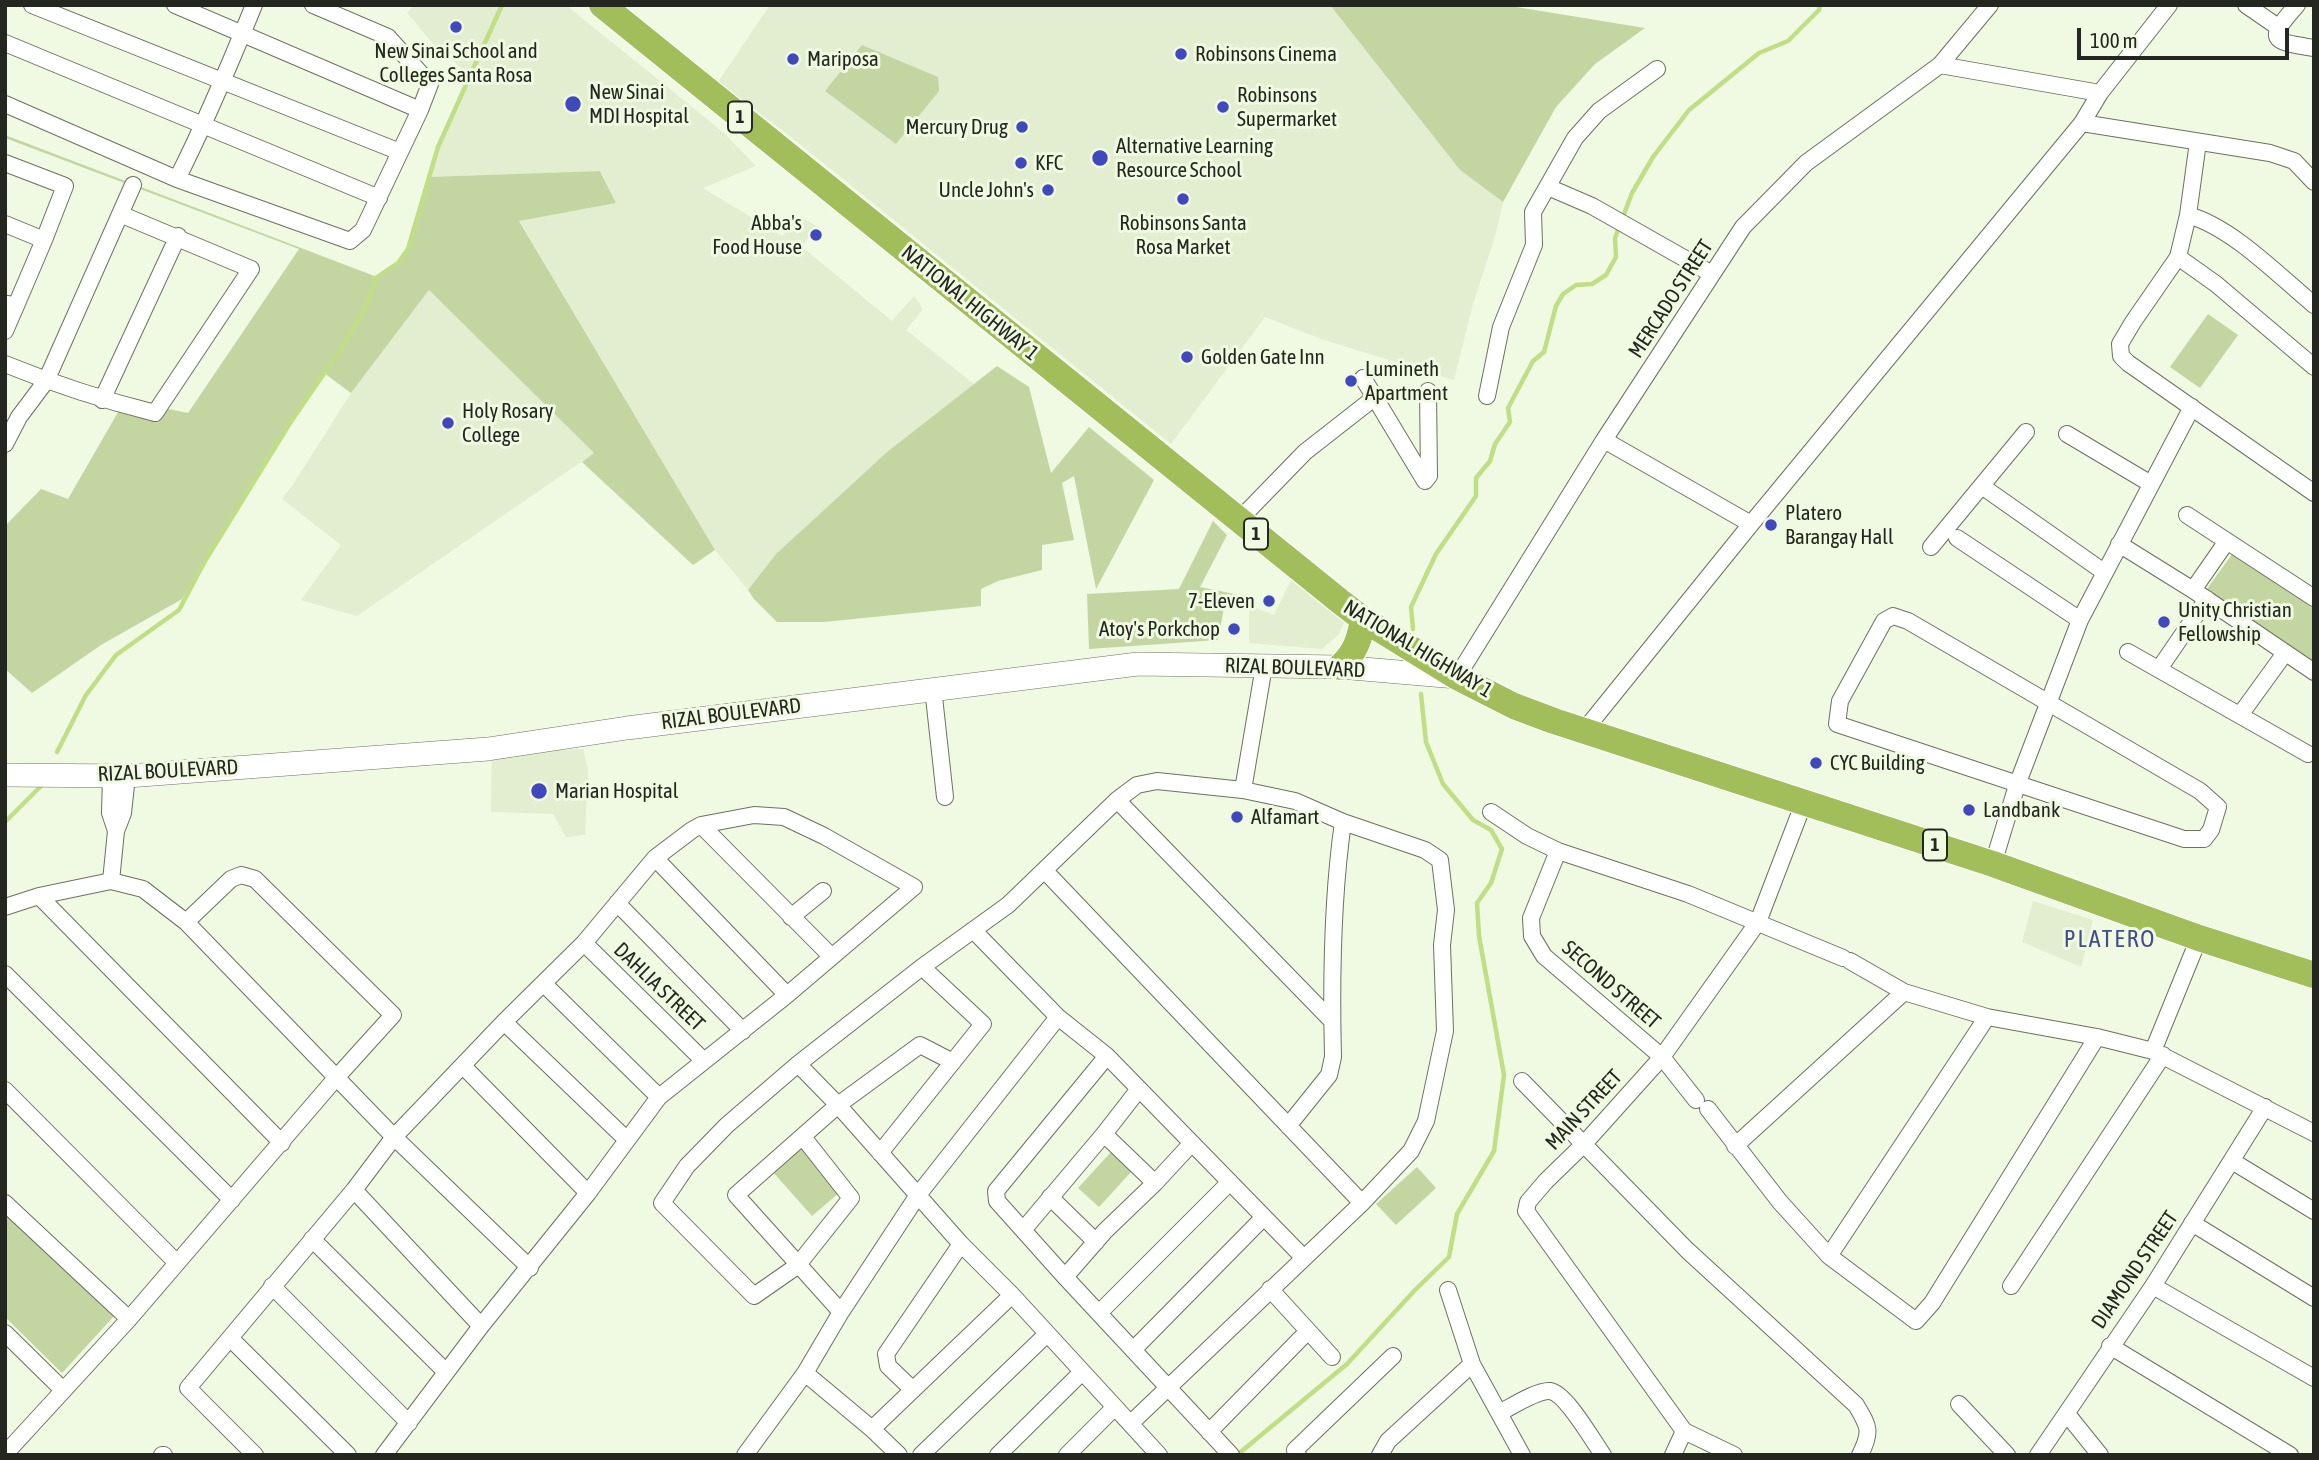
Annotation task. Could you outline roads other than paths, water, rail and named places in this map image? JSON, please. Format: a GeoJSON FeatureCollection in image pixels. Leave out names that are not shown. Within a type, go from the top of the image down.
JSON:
{"type":"FeatureCollection","features":[{"type":"Feature","properties":{"kind":"highway","name":"NATIONAL HIGHWAY 1"},"geometry":{"type":"LineString","coordinates":[[603,5],[1238,521],[1363,619],[1457,677],[1514,706],[1583,732],[1993,864],[2199,938],[2314,975]]}},
{"type":"Feature","properties":{"kind":"highway"},"geometry":{"type":"LineString","coordinates":[[1340,667],[1350,657],[1360,638],[1363,619]]}},
{"type":"Feature","properties":{"kind":"main road","name":"RIZAL BOULEVARD"},"geometry":{"type":"LineString","coordinates":[[5,775],[119,776],[488,750],[627,728],[1138,664],[1340,667],[1457,677]]}},
{"type":"Feature","properties":{"kind":"street"},"geometry":{"type":"LineString","coordinates":[[32,5],[400,152]]}},
{"type":"Feature","properties":{"kind":"street"},"geometry":{"type":"LineString","coordinates":[[175,5],[420,110]]}},
{"type":"Feature","properties":{"kind":"street"},"geometry":{"type":"LineString","coordinates":[[177,179],[205,124],[254,5]]}},
{"type":"Feature","properties":{"kind":"street"},"geometry":{"type":"LineString","coordinates":[[5,104],[139,174],[177,179],[350,241],[363,230],[430,84],[393,41],[376,31],[313,5]]}},
{"type":"Feature","properties":{"kind":"street","name":"MERCADO STREET"},"geometry":{"type":"LineString","coordinates":[[1457,677],[1604,440],[1742,227],[1806,163],[1940,65],[1990,5]]}},
{"type":"Feature","properties":{"kind":"street"},"geometry":{"type":"LineString","coordinates":[[1583,732],[2082,123],[2100,93],[2169,5]]}},
{"type":"Feature","properties":{"kind":"street"},"geometry":{"type":"LineString","coordinates":[[2246,5],[2278,27]]}},
{"type":"Feature","properties":{"kind":"street"},"geometry":{"type":"LineString","coordinates":[[2297,5],[2278,27],[2276,34],[2282,43],[2314,48]]}},
{"type":"Feature","properties":{"kind":"street"},"geometry":{"type":"LineString","coordinates":[[5,43],[379,198]]}},
{"type":"Feature","properties":{"kind":"street"},"geometry":{"type":"LineString","coordinates":[[1940,65],[2100,93]]}},
{"type":"Feature","properties":{"kind":"street"},"geometry":{"type":"LineString","coordinates":[[1487,396],[1501,327],[1534,245],[1532,216],[1575,138],[1599,111],[1657,69]]}},
{"type":"Feature","properties":{"kind":"street"},"geometry":{"type":"LineString","coordinates":[[2082,123],[2270,153],[2294,161],[2314,182]]}},
{"type":"Feature","properties":{"kind":"street"},"geometry":{"type":"LineString","coordinates":[[2198,142],[2188,215],[2178,257],[2120,344],[2121,356],[2314,493]]}},
{"type":"Feature","properties":{"kind":"street"},"geometry":{"type":"LineString","coordinates":[[5,163],[65,186],[44,240],[10,306],[5,331]]}},
{"type":"Feature","properties":{"kind":"street"},"geometry":{"type":"LineString","coordinates":[[5,444],[19,417],[46,381],[139,174]]}},
{"type":"Feature","properties":{"kind":"street"},"geometry":{"type":"LineString","coordinates":[[1548,187],[1618,221],[1712,274]]}},
{"type":"Feature","properties":{"kind":"street"},"geometry":{"type":"LineString","coordinates":[[5,364],[102,400],[155,413],[251,269],[178,236],[120,214]]}},
{"type":"Feature","properties":{"kind":"street"},"geometry":{"type":"LineString","coordinates":[[2188,215],[2206,222],[2250,251],[2314,305]]}},
{"type":"Feature","properties":{"kind":"street"},"geometry":{"type":"LineString","coordinates":[[5,224],[44,240]]}},
{"type":"Feature","properties":{"kind":"street"},"geometry":{"type":"LineString","coordinates":[[102,400],[178,236]]}},
{"type":"Feature","properties":{"kind":"street"},"geometry":{"type":"LineString","coordinates":[[2178,257],[2216,284],[2314,368]]}},
{"type":"Feature","properties":{"kind":"street"},"geometry":{"type":"LineString","coordinates":[[1363,378],[1425,481],[1429,476],[1428,391]]}},
{"type":"Feature","properties":{"kind":"street"},"geometry":{"type":"LineString","coordinates":[[1238,521],[1305,452],[1374,398]]}},
{"type":"Feature","properties":{"kind":"street"},"geometry":{"type":"LineString","coordinates":[[1993,864],[2017,785],[2080,620],[2192,407]]}},
{"type":"Feature","properties":{"kind":"street"},"geometry":{"type":"LineString","coordinates":[[1931,547],[2026,432]]}},
{"type":"Feature","properties":{"kind":"street"},"geometry":{"type":"LineString","coordinates":[[2067,434],[2151,484]]}},
{"type":"Feature","properties":{"kind":"street"},"geometry":{"type":"LineString","coordinates":[[1604,440],[1751,524]]}},
{"type":"Feature","properties":{"kind":"street"},"geometry":{"type":"LineString","coordinates":[[1983,487],[2104,572]]}},
{"type":"Feature","properties":{"kind":"street"},"geometry":{"type":"LineString","coordinates":[[2188,514],[2314,598]]}},
{"type":"Feature","properties":{"kind":"street"},"geometry":{"type":"LineString","coordinates":[[1957,538],[2080,620]]}},
{"type":"Feature","properties":{"kind":"street"},"geometry":{"type":"LineString","coordinates":[[2193,590],[2227,541]]}},
{"type":"Feature","properties":{"kind":"street"},"geometry":{"type":"LineString","coordinates":[[2119,544],[2313,669]]}},
{"type":"Feature","properties":{"kind":"street"},"geometry":{"type":"LineString","coordinates":[[2159,669],[2207,599]]}},
{"type":"Feature","properties":{"kind":"street"},"geometry":{"type":"LineString","coordinates":[[1893,616],[1908,621],[2200,791],[2218,807],[2211,830],[2204,839],[2184,839],[2017,785],[1837,724],[1840,701],[1884,621],[1893,616]]}},
{"type":"Feature","properties":{"kind":"street"},"geometry":{"type":"LineString","coordinates":[[2128,652],[2308,754]]}},
{"type":"Feature","properties":{"kind":"street"},"geometry":{"type":"LineString","coordinates":[[2239,715],[2285,653]]}},
{"type":"Feature","properties":{"kind":"street"},"geometry":{"type":"LineString","coordinates":[[1242,790],[1264,666]]}},
{"type":"Feature","properties":{"kind":"street"},"geometry":{"type":"LineString","coordinates":[[933,688],[945,797]]}},
{"type":"Feature","properties":{"kind":"street"},"geometry":{"type":"LineString","coordinates":[[111,881],[116,831],[123,813],[119,776]]}},
{"type":"Feature","properties":{"kind":"street"},"geometry":{"type":"LineString","coordinates":[[803,1137],[851,1198],[797,1266],[754,1296],[662,1203],[687,1166],[727,1125],[798,1064],[922,967],[1008,905],[1117,800],[1137,785],[1157,780],[1242,790],[1295,801],[1343,822],[1425,850],[1440,860],[1446,910],[1443,945],[1446,1031],[1426,1121],[1411,1151],[1362,1203],[1131,1423]]}},
{"type":"Feature","properties":{"kind":"street"},"geometry":{"type":"LineString","coordinates":[[1117,800],[1332,1021]]}},
{"type":"Feature","properties":{"kind":"street","name":"MAIN STREET"},"geometry":{"type":"LineString","coordinates":[[1684,1431],[1526,1211],[1528,1202],[1537,1191],[1583,1145],[1662,1057],[1758,922],[1804,802]]}},
{"type":"Feature","properties":{"kind":"street"},"geometry":{"type":"LineString","coordinates":[[1491,812],[1527,836],[1558,851],[1688,894],[1758,922],[1847,960],[1904,992],[1987,1017],[2097,1037],[2158,1053],[2314,1133]]}},
{"type":"Feature","properties":{"kind":"street"},"geometry":{"type":"LineString","coordinates":[[255,1455],[188,1388],[354,1190],[394,1138],[504,1022],[584,943],[655,858],[701,825],[754,815],[783,817],[824,836],[914,887],[787,995],[659,1097],[588,1193],[481,1326],[384,1455]]}},
{"type":"Feature","properties":{"kind":"street"},"geometry":{"type":"LineString","coordinates":[[1288,1126],[1329,1075],[1333,1057],[1338,861],[1343,822]]}},
{"type":"Feature","properties":{"kind":"street"},"geometry":{"type":"LineString","coordinates":[[701,825],[831,956]]}},
{"type":"Feature","properties":{"kind":"street","name":"SECOND STREET"},"geometry":{"type":"LineString","coordinates":[[1558,851],[1531,918],[1532,936],[1544,956],[1662,1057],[1780,1202],[1829,1256],[1916,1321],[1932,1303],[2097,1037]]}},
{"type":"Feature","properties":{"kind":"street"},"geometry":{"type":"LineString","coordinates":[[655,858],[787,995]]}},
{"type":"Feature","properties":{"kind":"street"},"geometry":{"type":"LineString","coordinates":[[1045,871],[1362,1203]]}},
{"type":"Feature","properties":{"kind":"street"},"geometry":{"type":"LineString","coordinates":[[5,1454],[129,1319],[393,1015],[255,879],[241,875],[231,878],[186,922]]}},
{"type":"Feature","properties":{"kind":"street"},"geometry":{"type":"LineString","coordinates":[[5,908],[39,896],[111,881],[143,889],[186,922],[394,1138],[530,1268]]}},
{"type":"Feature","properties":{"kind":"street"},"geometry":{"type":"LineString","coordinates":[[791,918],[823,891]]}},
{"type":"Feature","properties":{"kind":"street"},"geometry":{"type":"LineString","coordinates":[[39,896],[282,1143]]}},
{"type":"Feature","properties":{"kind":"street"},"geometry":{"type":"LineString","coordinates":[[617,904],[743,1031]]}},
{"type":"Feature","properties":{"kind":"street"},"geometry":{"type":"LineString","coordinates":[[973,930],[1058,1017],[1107,1056],[1303,1257]]}},
{"type":"Feature","properties":{"kind":"street"},"geometry":{"type":"LineString","coordinates":[[2011,1286],[2158,1053],[2199,938]]}},
{"type":"Feature","properties":{"kind":"street","name":"DAHLIA STREET"},"geometry":{"type":"LineString","coordinates":[[584,943],[704,1061]]}},
{"type":"Feature","properties":{"kind":"street"},"geometry":{"type":"LineString","coordinates":[[880,1153],[983,1024],[922,967]]}},
{"type":"Feature","properties":{"kind":"street"},"geometry":{"type":"LineString","coordinates":[[5,974],[232,1200]]}},
{"type":"Feature","properties":{"kind":"street"},"geometry":{"type":"LineString","coordinates":[[544,984],[659,1097]]}},
{"type":"Feature","properties":{"kind":"street"},"geometry":{"type":"LineString","coordinates":[[1735,1146],[1904,992]]}},
{"type":"Feature","properties":{"kind":"street"},"geometry":{"type":"LineString","coordinates":[[745,1455],[805,1373],[841,1312],[918,1195],[1058,1017]]}},
{"type":"Feature","properties":{"kind":"street"},"geometry":{"type":"LineString","coordinates":[[1829,1256],[1987,1017]]}},
{"type":"Feature","properties":{"kind":"street"},"geometry":{"type":"LineString","coordinates":[[504,1022],[627,1140]]}},
{"type":"Feature","properties":{"kind":"street"},"geometry":{"type":"LineString","coordinates":[[841,1312],[736,1195],[838,1105],[920,1045],[953,1062]]}},
{"type":"Feature","properties":{"kind":"street"},"geometry":{"type":"LineString","coordinates":[[1107,1056],[996,1191],[997,1201],[1227,1450]]}},
{"type":"Feature","properties":{"kind":"street"},"geometry":{"type":"LineString","coordinates":[[798,1064],[838,1105],[961,1244],[1131,1423],[1152,1453]]}},
{"type":"Feature","properties":{"kind":"street"},"geometry":{"type":"LineString","coordinates":[[463,1066],[588,1193]]}},
{"type":"Feature","properties":{"kind":"street"},"geometry":{"type":"LineString","coordinates":[[1521,1081],[1687,1250],[1856,1405],[1869,1427],[1860,1455]]}},
{"type":"Feature","properties":{"kind":"street"},"geometry":{"type":"LineString","coordinates":[[1024,1229],[1139,1089]]}},
{"type":"Feature","properties":{"kind":"street"},"geometry":{"type":"LineString","coordinates":[[5,1090],[177,1263]]}},
{"type":"Feature","properties":{"kind":"street","name":"DIAMOND STREET"},"geometry":{"type":"LineString","coordinates":[[2038,1455],[2152,1286],[2265,1107]]}},
{"type":"Feature","properties":{"kind":"street"},"geometry":{"type":"LineString","coordinates":[[1104,1134],[1155,1183]]}},
{"type":"Feature","properties":{"kind":"street"},"geometry":{"type":"LineString","coordinates":[[1065,1277],[1105,1231],[1192,1143]]}},
{"type":"Feature","properties":{"kind":"street"},"geometry":{"type":"LineString","coordinates":[[2232,1161],[2314,1211]]}},
{"type":"Feature","properties":{"kind":"street"},"geometry":{"type":"LineString","coordinates":[[1098,1313],[1230,1182]]}},
{"type":"Feature","properties":{"kind":"street"},"geometry":{"type":"LineString","coordinates":[[354,1190],[481,1326]]}},
{"type":"Feature","properties":{"kind":"street"},"geometry":{"type":"LineString","coordinates":[[1050,1197],[1096,1242]]}},
{"type":"Feature","properties":{"kind":"street"},"geometry":{"type":"LineString","coordinates":[[5,1203],[129,1319]]}},
{"type":"Feature","properties":{"kind":"street"},"geometry":{"type":"LineString","coordinates":[[1133,1350],[1264,1217]]}},
{"type":"Feature","properties":{"kind":"street"},"geometry":{"type":"LineString","coordinates":[[2192,1223],[2314,1298]]}},
{"type":"Feature","properties":{"kind":"street"},"geometry":{"type":"LineString","coordinates":[[312,1239],[446,1372]]}},
{"type":"Feature","properties":{"kind":"street"},"geometry":{"type":"LineString","coordinates":[[913,1390],[888,1366],[886,1354],[961,1244]]}},
{"type":"Feature","properties":{"kind":"street"},"geometry":{"type":"LineString","coordinates":[[272,1286],[409,1423]]}},
{"type":"Feature","properties":{"kind":"street"},"geometry":{"type":"LineString","coordinates":[[2152,1286],[2314,1378]]}},
{"type":"Feature","properties":{"kind":"street"},"geometry":{"type":"LineString","coordinates":[[1270,1289],[1332,1357]]}},
{"type":"Feature","properties":{"kind":"street"},"geometry":{"type":"LineString","coordinates":[[1448,1290],[1472,1364],[1522,1455]]}},
{"type":"Feature","properties":{"kind":"street"},"geometry":{"type":"LineString","coordinates":[[872,1429],[1012,1295]]}},
{"type":"Feature","properties":{"kind":"street"},"geometry":{"type":"LineString","coordinates":[[1209,1433],[1308,1331]]}},
{"type":"Feature","properties":{"kind":"street"},"geometry":{"type":"LineString","coordinates":[[5,1333],[62,1390]]}},
{"type":"Feature","properties":{"kind":"street"},"geometry":{"type":"LineString","coordinates":[[921,1455],[1047,1334]]}},
{"type":"Feature","properties":{"kind":"street"},"geometry":{"type":"LineString","coordinates":[[230,1338],[348,1455]]}},
{"type":"Feature","properties":{"kind":"street"},"geometry":{"type":"LineString","coordinates":[[2110,1346],[2290,1455]]}},
{"type":"Feature","properties":{"kind":"street"},"geometry":{"type":"LineString","coordinates":[[1298,1455],[1295,1450],[1393,1356]]}},
{"type":"Feature","properties":{"kind":"street"},"geometry":{"type":"LineString","coordinates":[[1380,1455],[1388,1441],[1472,1364]]}},
{"type":"Feature","properties":{"kind":"street"},"geometry":{"type":"LineString","coordinates":[[998,1455],[1082,1371]]}},
{"type":"Feature","properties":{"kind":"street"},"geometry":{"type":"LineString","coordinates":[[805,1373],[899,1455]]}},
{"type":"Feature","properties":{"kind":"street"},"geometry":{"type":"LineString","coordinates":[[1499,1412],[1541,1393],[1552,1391],[1563,1398],[1603,1455]]}},
{"type":"Feature","properties":{"kind":"street"},"geometry":{"type":"LineString","coordinates":[[1959,1404],[2007,1455]]}},
{"type":"Feature","properties":{"kind":"street"},"geometry":{"type":"LineString","coordinates":[[1067,1455],[1115,1407]]}},
{"type":"Feature","properties":{"kind":"street"},"geometry":{"type":"LineString","coordinates":[[2067,1414],[2100,1455]]}},
{"type":"Feature","properties":{"kind":"street"},"geometry":{"type":"LineString","coordinates":[[1673,1455],[1684,1431],[1734,1455]]}},
{"type":"Feature","properties":{"kind":"waterway"},"geometry":{"type":"LineString","coordinates":[[57,752],[86,695],[116,655],[179,610],[205,561],[290,423],[343,346],[364,310],[377,277],[398,263],[408,249],[438,147],[502,5]]}},
{"type":"Feature","properties":{"kind":"waterway"},"geometry":{"type":"LineString","coordinates":[[1413,629],[1411,607],[1436,554],[1476,496],[1476,478],[1490,461],[1495,444],[1510,422],[1508,408],[1533,361],[1544,352],[1556,306],[1563,294],[1576,285],[1592,284],[1606,275],[1616,257],[1615,238],[1632,193],[1653,157],[1689,110],[1759,53],[1788,41],[1819,10],[1820,5]]}},
{"type":"Feature","properties":{"kind":"waterway"},"geometry":{"type":"LineString","coordinates":[[1237,1455],[1347,1364],[1449,1257],[1457,1214],[1494,1151],[1504,1075],[1479,936],[1477,903],[1491,883],[1502,849],[1491,830],[1473,820],[1443,784],[1426,742],[1421,694]]}},
{"type":"Feature","properties":{"kind":"waterway"},"geometry":{"type":"LineString","coordinates":[[5,822],[41,786]]}},
{"type":"Feature","properties":{"kind":"place","name":"New Sinai School and Colleges Santa Rosa"},"geometry":{"type":"Point","coordinates":[456,27]}},
{"type":"Feature","properties":{"kind":"place","name":"Robinsons Cinema"},"geometry":{"type":"Point","coordinates":[1181,54]}},
{"type":"Feature","properties":{"kind":"place","name":"Mariposa"},"geometry":{"type":"Point","coordinates":[793,59]}},
{"type":"Feature","properties":{"kind":"place","name":"New Sinai MDI Hospital"},"geometry":{"type":"Point","coordinates":[573,104]}},
{"type":"Feature","properties":{"kind":"place","name":"Robinsons Supermarket"},"geometry":{"type":"Point","coordinates":[1223,107]}},
{"type":"Feature","properties":{"kind":"place","name":"Mercury Drug"},"geometry":{"type":"Point","coordinates":[1022,127]}},
{"type":"Feature","properties":{"kind":"place","name":"Alternative Learning Resource School"},"geometry":{"type":"Point","coordinates":[1100,158]}},
{"type":"Feature","properties":{"kind":"place","name":"KFC"},"geometry":{"type":"Point","coordinates":[1021,163]}},
{"type":"Feature","properties":{"kind":"place","name":"Uncle John's"},"geometry":{"type":"Point","coordinates":[1048,190]}},
{"type":"Feature","properties":{"kind":"place","name":"Robinsons Santa Rosa Market"},"geometry":{"type":"Point","coordinates":[1183,199]}},
{"type":"Feature","properties":{"kind":"place","name":"Abba's Food House"},"geometry":{"type":"Point","coordinates":[816,235]}},
{"type":"Feature","properties":{"kind":"place","name":"Golden Gate Inn"},"geometry":{"type":"Point","coordinates":[1187,357]}},
{"type":"Feature","properties":{"kind":"place","name":"Lumineth Apartment"},"geometry":{"type":"Point","coordinates":[1351,381]}},
{"type":"Feature","properties":{"kind":"place","name":"Holy Rosary College"},"geometry":{"type":"Point","coordinates":[448,423]}},
{"type":"Feature","properties":{"kind":"place","name":"Platero Barangay Hall"},"geometry":{"type":"Point","coordinates":[1771,525]}},
{"type":"Feature","properties":{"kind":"place","name":"7-Eleven"},"geometry":{"type":"Point","coordinates":[1269,601]}},
{"type":"Feature","properties":{"kind":"place","name":"Unity Christian Fellowship"},"geometry":{"type":"Point","coordinates":[2164,622]}},
{"type":"Feature","properties":{"kind":"place","name":"Atoy's Porkchop"},"geometry":{"type":"Point","coordinates":[1234,629]}},
{"type":"Feature","properties":{"kind":"place","name":"CYC Building"},"geometry":{"type":"Point","coordinates":[1816,763]}},
{"type":"Feature","properties":{"kind":"place","name":"Marian Hospital"},"geometry":{"type":"Point","coordinates":[539,791]}},
{"type":"Feature","properties":{"kind":"place","name":"Landbank"},"geometry":{"type":"Point","coordinates":[1969,810]}},
{"type":"Feature","properties":{"kind":"place","name":"Alfamart"},"geometry":{"type":"Point","coordinates":[1237,817]}},
{"type":"Feature","properties":{"kind":"district","name":"PLATERO"},"geometry":{"type":"Point","coordinates":[2110,939]}}]}
